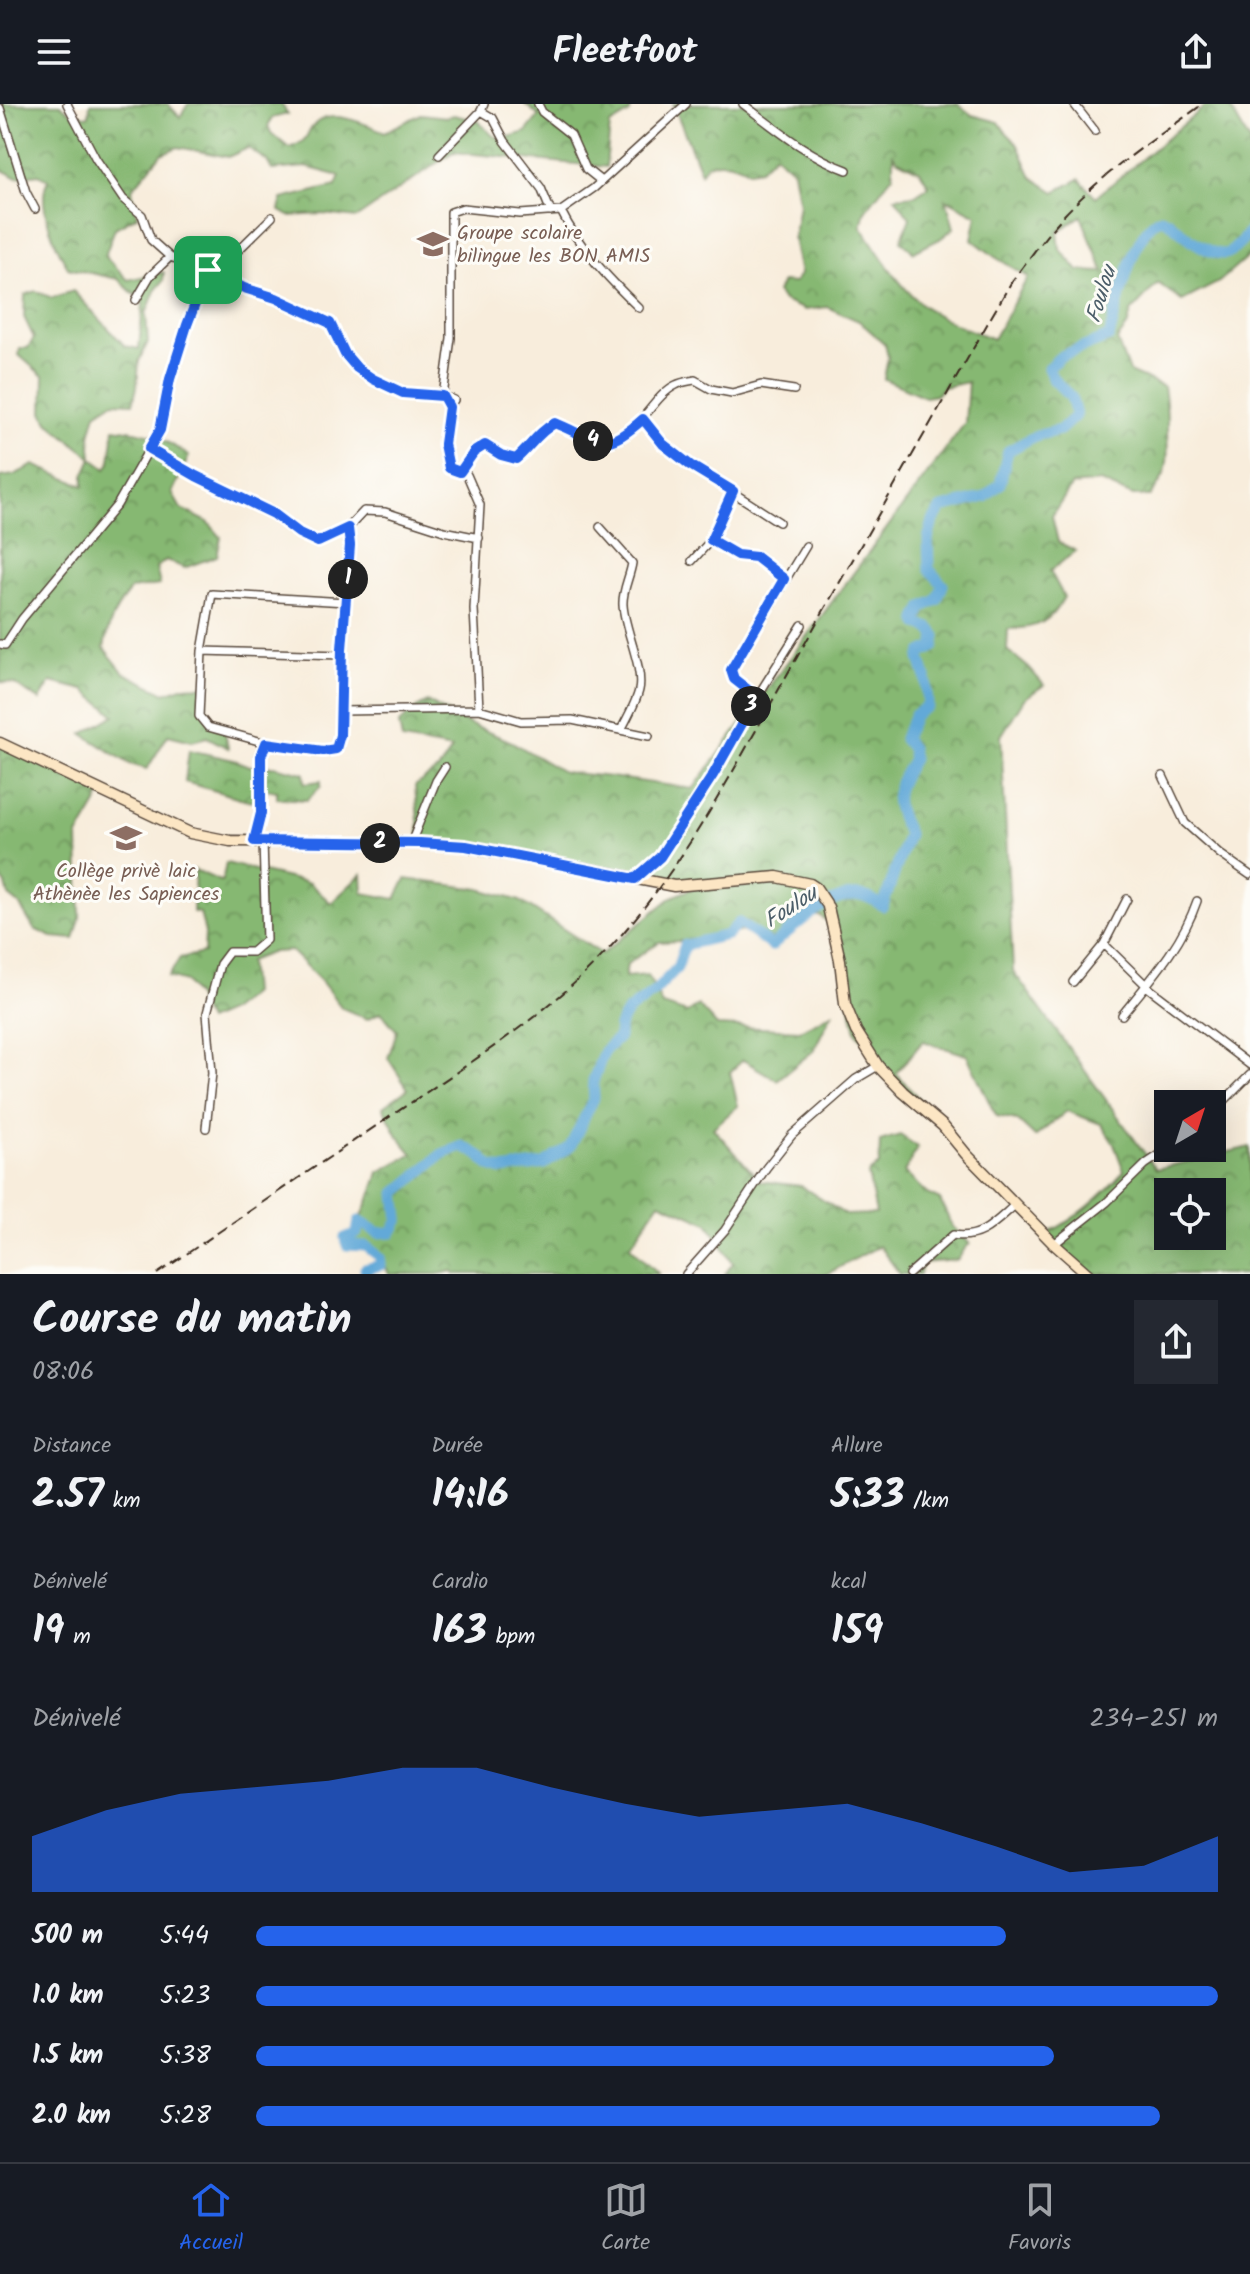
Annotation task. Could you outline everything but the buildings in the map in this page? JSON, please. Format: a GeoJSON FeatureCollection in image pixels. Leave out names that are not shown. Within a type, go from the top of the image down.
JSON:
{"type":"FeatureCollection","features":[{"type":"Feature","properties":{"kind":"street"},"geometry":{"type":"LineString","coordinates":[[67,104],[96,159],[123,199],[142,215],[151,240],[170,257],[330,323],[345,354],[357,368],[373,379],[403,393],[443,396],[454,400]]}},
{"type":"Feature","properties":{"kind":"street"},"geometry":{"type":"LineString","coordinates":[[538,104],[542,112],[571,135],[586,169],[601,181]]}},
{"type":"Feature","properties":{"kind":"street"},"geometry":{"type":"LineString","coordinates":[[479,709],[474,609],[480,505],[467,475],[449,468],[444,444],[449,407],[443,396],[451,338],[451,212],[463,208],[520,214],[561,211],[601,181],[686,104]]}},
{"type":"Feature","properties":{"kind":"street"},"geometry":{"type":"LineString","coordinates":[[743,104],[803,149],[847,170]]}},
{"type":"Feature","properties":{"kind":"street"},"geometry":{"type":"LineString","coordinates":[[1074,104],[1095,131]]}},
{"type":"Feature","properties":{"kind":"street"},"geometry":{"type":"LineString","coordinates":[[439,155],[482,107],[493,118],[505,141],[541,188],[551,212]]}},
{"type":"Feature","properties":{"kind":"street"},"geometry":{"type":"LineString","coordinates":[[0,108],[26,192],[35,209]]}},
{"type":"Feature","properties":{"kind":"street"},"geometry":{"type":"LineString","coordinates":[[561,211],[586,251],[639,308]]}},
{"type":"Feature","properties":{"kind":"street"},"geometry":{"type":"LineString","coordinates":[[0,644],[5,645],[22,619],[117,505],[160,430],[170,379],[187,325],[211,272],[272,217]]}},
{"type":"Feature","properties":{"kind":"street"},"geometry":{"type":"LineString","coordinates":[[136,300],[150,276],[170,257]]}},
{"type":"Feature","properties":{"kind":"street"},"geometry":{"type":"LineString","coordinates":[[460,472],[474,452],[485,445],[501,455],[516,459],[543,429],[555,423],[604,443],[624,436],[663,394],[676,385],[695,380],[711,389],[732,393],[761,385],[794,390]]}},
{"type":"Feature","properties":{"kind":"street"},"geometry":{"type":"LineString","coordinates":[[643,419],[663,444],[690,465],[779,522]]}},
{"type":"Feature","properties":{"kind":"street"},"geometry":{"type":"LineString","coordinates":[[149,449],[274,514],[299,533],[318,542],[348,528],[364,511],[385,512],[444,531],[479,538]]}},
{"type":"Feature","properties":{"kind":"street"},"geometry":{"type":"LineString","coordinates":[[692,561],[711,540],[733,491]]}},
{"type":"Feature","properties":{"kind":"street"},"geometry":{"type":"LineString","coordinates":[[600,527],[632,563],[623,606],[639,689],[621,730]]}},
{"type":"Feature","properties":{"kind":"street"},"geometry":{"type":"LineString","coordinates":[[346,602],[212,594],[202,651],[199,716],[208,727],[266,743],[323,751],[336,749],[340,735],[350,545],[348,528]]}},
{"type":"Feature","properties":{"kind":"street"},"geometry":{"type":"LineString","coordinates":[[711,540],[737,555],[756,557],[784,579]]}},
{"type":"Feature","properties":{"kind":"street"},"geometry":{"type":"LineString","coordinates":[[757,697],[734,679],[731,670],[806,546]]}},
{"type":"Feature","properties":{"kind":"street"},"geometry":{"type":"LineString","coordinates":[[635,879],[660,857],[802,625]]}},
{"type":"Feature","properties":{"kind":"street"},"geometry":{"type":"LineString","coordinates":[[202,651],[342,655]]}},
{"type":"Feature","properties":{"kind":"street"},"geometry":{"type":"LineString","coordinates":[[341,711],[479,709],[521,721],[572,720],[649,736]]}},
{"type":"Feature","properties":{"kind":"street"},"geometry":{"type":"LineString","coordinates":[[0,743],[190,833],[230,841],[466,846],[674,886],[777,877],[810,884],[827,905],[840,960],[845,1004],[856,1031],[878,1066],[943,1126],[966,1154],[1054,1244],[1088,1274]]}},
{"type":"Feature","properties":{"kind":"street"},"geometry":{"type":"LineString","coordinates":[[206,1128],[212,1073],[207,1013],[220,964],[229,952],[252,952],[266,940],[258,841],[261,756],[266,743]]}},
{"type":"Feature","properties":{"kind":"street"},"geometry":{"type":"LineString","coordinates":[[411,843],[436,781],[445,767]]}},
{"type":"Feature","properties":{"kind":"street"},"geometry":{"type":"LineString","coordinates":[[1163,776],[1185,823],[1250,875]]}},
{"type":"Feature","properties":{"kind":"street"},"geometry":{"type":"LineString","coordinates":[[1073,982],[1104,944],[1127,899]]}},
{"type":"Feature","properties":{"kind":"street"},"geometry":{"type":"LineString","coordinates":[[1122,1015],[1166,961],[1189,925],[1197,901]]}},
{"type":"Feature","properties":{"kind":"street"},"geometry":{"type":"LineString","coordinates":[[1104,944],[1146,985],[1250,1065]]}},
{"type":"Feature","properties":{"kind":"street"},"geometry":{"type":"LineString","coordinates":[[686,1274],[725,1230],[792,1135],[856,1079],[878,1066]]}},
{"type":"Feature","properties":{"kind":"street"},"geometry":{"type":"LineString","coordinates":[[1226,1099],[1250,1075]]}},
{"type":"Feature","properties":{"kind":"street"},"geometry":{"type":"LineString","coordinates":[[1054,1244],[1107,1202],[1154,1159]]}},
{"type":"Feature","properties":{"kind":"street"},"geometry":{"type":"LineString","coordinates":[[909,1274],[953,1235],[966,1237],[985,1230],[1016,1204]]}},
{"type":"Feature","properties":{"kind":"green space"},"geometry":{"type":"Polygon","coordinates":[[[0,104],[60,104],[74,115],[89,116],[90,104],[168,104],[180,117],[188,104],[281,104],[288,114],[272,118],[268,126],[271,133],[289,148],[304,140],[316,123],[332,117],[350,119],[385,132],[421,114],[454,115],[478,121],[493,136],[502,139],[526,132],[539,116],[525,104],[631,104],[630,113],[610,125],[606,167],[453,152],[357,218],[323,214],[289,216],[279,210],[282,199],[336,186],[340,176],[306,167],[272,170],[267,161],[248,148],[228,157],[178,147],[161,154],[132,189],[137,216],[115,228],[105,256],[128,280],[164,272],[163,281],[155,291],[146,314],[148,342],[139,361],[133,403],[113,402],[96,413],[90,435],[92,458],[48,422],[43,412],[44,377],[19,355],[20,348],[28,348],[34,338],[24,317],[25,295],[36,291],[52,298],[73,291],[125,346],[139,349],[143,303],[118,279],[68,268],[45,213],[48,180],[39,174],[16,177],[0,169],[0,104]]]}},
{"type":"Feature","properties":{"kind":"green space"},"geometry":{"type":"Polygon","coordinates":[[[673,104],[958,104],[972,115],[999,122],[1017,143],[1032,177],[1055,192],[1079,179],[1096,197],[1208,104],[1228,104],[1250,142],[1250,255],[1219,282],[1182,301],[1158,283],[1131,312],[1127,327],[1117,340],[1129,372],[1164,387],[1168,454],[1162,478],[1150,496],[1133,496],[1100,482],[1072,485],[1052,516],[1058,542],[1076,551],[1050,571],[1064,597],[1054,613],[1035,625],[1008,629],[1007,650],[1044,685],[1024,699],[1001,736],[1013,971],[1156,1169],[1186,1162],[1226,1162],[1226,1153],[1250,1147],[1250,1274],[1088,1274],[1051,1240],[1050,1232],[1090,1205],[1124,1171],[1114,1144],[1101,1124],[1067,1111],[1035,1137],[1017,1120],[997,1116],[967,1055],[923,1041],[896,1073],[943,1126],[903,1092],[856,1031],[831,923],[820,916],[808,914],[772,946],[742,931],[685,945],[683,941],[659,942],[627,964],[625,977],[648,975],[662,1005],[687,1013],[698,1005],[717,1026],[800,1030],[832,1013],[813,1051],[777,1080],[743,1060],[730,1072],[738,1106],[713,1128],[760,1181],[801,1186],[846,1215],[876,1214],[868,1174],[879,1165],[880,1141],[900,1135],[918,1147],[904,1172],[927,1194],[940,1200],[952,1226],[970,1244],[957,1260],[922,1263],[920,1274],[900,1274],[879,1246],[827,1274],[725,1274],[733,1263],[708,1223],[660,1202],[630,1246],[659,1274],[455,1274],[454,1271],[389,1274],[373,1252],[347,1245],[345,1238],[357,1232],[379,1172],[413,1154],[398,1136],[383,1107],[408,1089],[388,1058],[397,1031],[381,1012],[367,1019],[342,1008],[291,951],[273,952],[249,961],[252,993],[230,1011],[207,1021],[186,982],[168,977],[180,958],[204,953],[205,933],[200,913],[193,912],[195,870],[222,882],[226,863],[309,883],[331,903],[362,874],[363,893],[396,899],[406,879],[480,889],[520,901],[602,954],[672,897],[703,884],[420,843],[415,786],[439,769],[452,749],[402,740],[399,724],[416,708],[428,702],[512,742],[563,772],[693,789],[965,423],[968,382],[943,387],[936,395],[925,397],[884,379],[888,357],[885,344],[859,321],[827,307],[805,310],[783,301],[777,292],[782,282],[794,283],[800,274],[793,238],[799,204],[793,170],[775,154],[760,169],[749,171],[734,164],[707,164],[701,173],[673,104]],[[893,154],[893,175],[865,211],[861,226],[892,271],[919,302],[944,319],[993,339],[1028,277],[972,239],[977,215],[946,199],[954,228],[914,252],[901,241],[910,218],[895,197],[915,195],[929,186],[920,171],[896,159],[893,154]],[[1081,216],[1058,232],[1060,249],[1079,271],[1104,272],[1081,216]]]}},
{"type":"Feature","properties":{"kind":"green space"},"geometry":{"type":"Polygon","coordinates":[[[114,428],[154,436],[189,456],[172,493],[181,509],[208,522],[221,537],[217,556],[184,568],[166,560],[156,568],[160,585],[131,589],[113,616],[104,648],[124,673],[165,693],[182,687],[203,686],[208,722],[225,732],[228,748],[207,737],[192,741],[168,735],[147,769],[130,764],[83,734],[115,715],[84,690],[51,682],[40,700],[14,684],[0,682],[0,477],[14,475],[34,465],[84,486],[84,476],[92,458],[106,469],[110,462],[114,428]]]}},
{"type":"Feature","properties":{"kind":"green space"},"geometry":{"type":"Polygon","coordinates":[[[0,743],[101,792],[78,836],[80,918],[74,939],[52,937],[34,929],[19,904],[9,896],[0,877],[0,743]]]}},
{"type":"Feature","properties":{"kind":"green space"},"geometry":{"type":"Polygon","coordinates":[[[189,750],[253,767],[274,766],[304,773],[305,783],[321,781],[321,786],[307,800],[277,798],[277,791],[262,788],[259,801],[247,800],[185,782],[189,750]]]}},
{"type":"Feature","properties":{"kind":"waterway","name":"Foulou"},"geometry":{"type":"LineString","coordinates":[[366,1274],[365,1269],[381,1265],[380,1257],[366,1246],[347,1245],[345,1238],[357,1233],[359,1221],[379,1233],[392,1232],[399,1219],[396,1193],[442,1154],[462,1146],[479,1155],[490,1166],[502,1170],[544,1164],[570,1147],[594,1098],[593,1081],[604,1051],[619,1037],[619,1026],[627,1012],[655,991],[677,968],[685,945],[727,935],[739,923],[772,946],[815,911],[840,898],[866,897],[883,906],[908,834],[897,803],[898,788],[913,759],[911,748],[904,739],[914,715],[928,706],[926,677],[920,658],[922,653],[934,647],[936,636],[930,628],[918,624],[917,619],[923,607],[937,600],[943,585],[929,569],[928,539],[933,521],[942,508],[985,497],[1000,484],[1008,451],[1035,436],[1060,430],[1076,415],[1071,397],[1053,379],[1048,368],[1061,356],[1109,337],[1134,252],[1151,225],[1161,218],[1205,249],[1221,254],[1234,249],[1250,230]]}},
{"type":"Feature","properties":{"kind":"railway"},"geometry":{"type":"LineString","coordinates":[[157,1274],[513,1033],[581,977],[614,943],[671,871],[720,794],[1012,281],[1058,222],[1090,190],[1137,151],[1203,104]]}},
{"type":"Feature","properties":{"kind":"place","name":"Groupe scolaire bilingue les BON AMIS"},"geometry":{"type":"Point","coordinates":[433,244]}},
{"type":"Feature","properties":{"kind":"place","name":"Collège privè laic Athènèe les Sapiences"},"geometry":{"type":"Point","coordinates":[126,838]}},
{"type":"Feature","properties":{"kind":"route"},"geometry":{"type":"LineString","coordinates":[[208,270],[330,323],[345,354],[357,368],[373,379],[403,393],[443,396],[449,407],[444,444],[449,468],[460,472],[474,452],[485,445],[501,455],[516,459],[543,429],[555,423],[604,443],[624,436],[643,419],[663,444],[733,491],[711,540],[737,555],[756,557],[784,579],[731,670],[734,679],[757,697],[713,775],[660,857],[635,879],[466,846],[254,841],[261,813],[261,756],[266,743],[323,751],[336,749],[340,735],[342,649],[350,545],[348,528],[318,542],[299,533],[274,514],[149,449],[160,430],[170,379],[208,270]]}}]}
